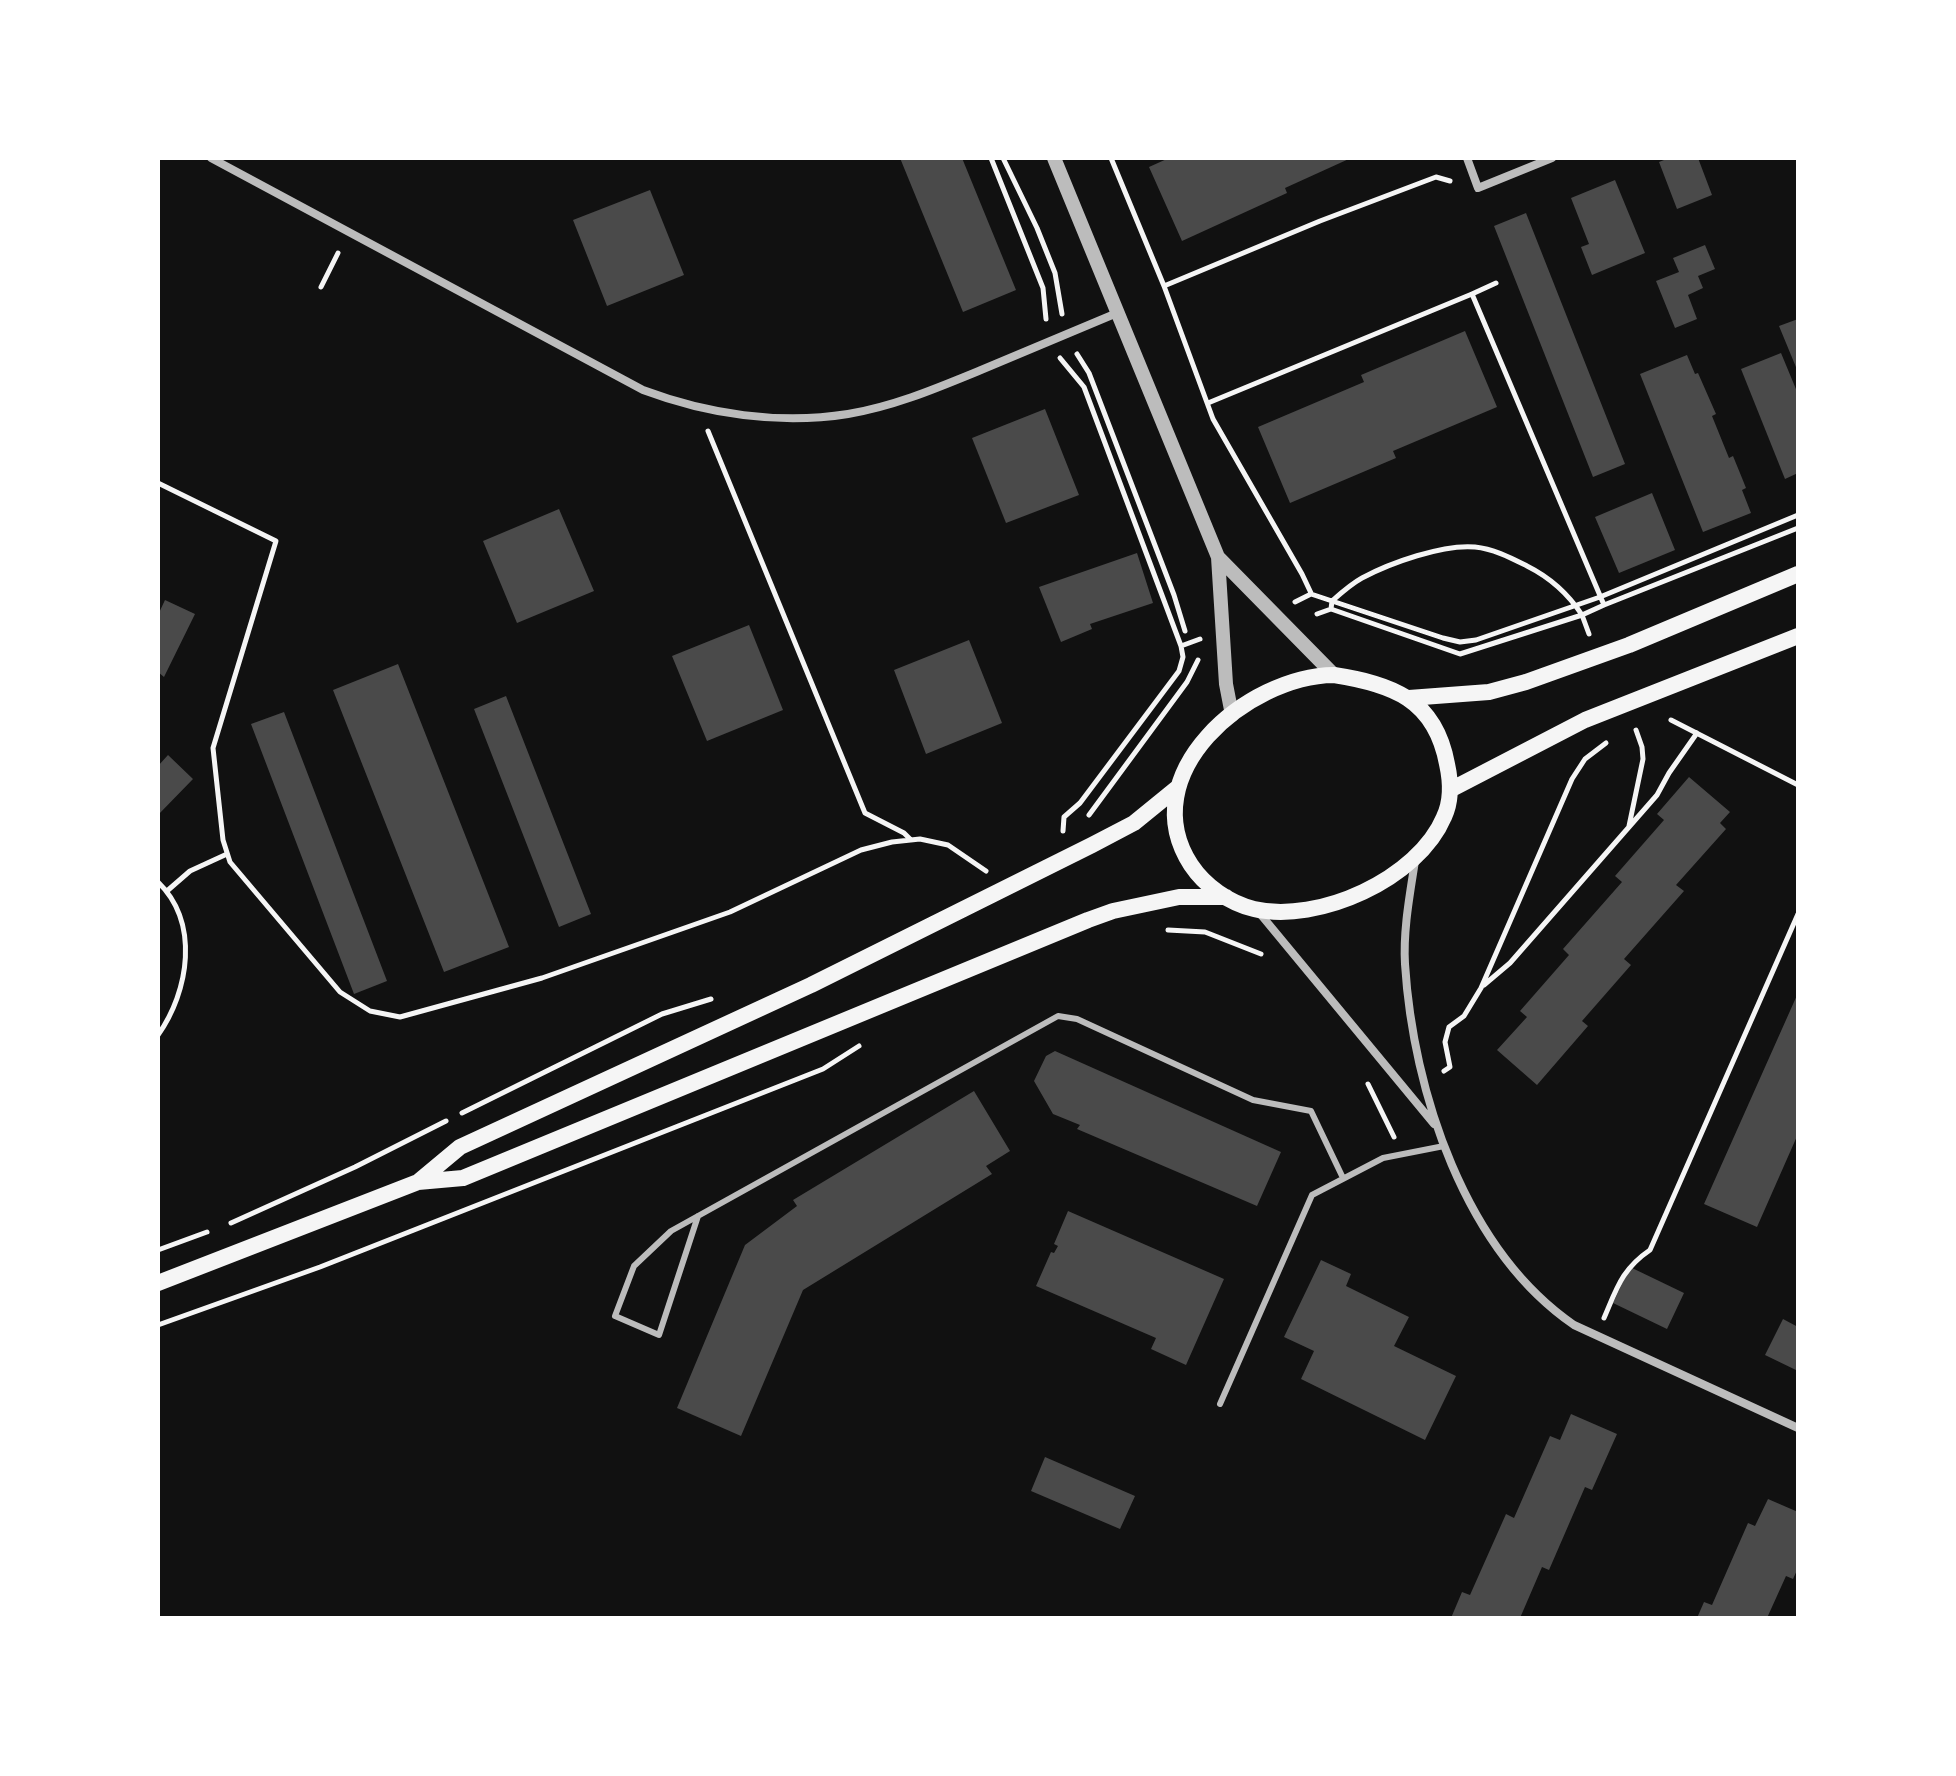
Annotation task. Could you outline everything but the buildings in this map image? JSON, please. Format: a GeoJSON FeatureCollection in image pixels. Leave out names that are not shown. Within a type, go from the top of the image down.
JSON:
{"type":"FeatureCollection","features":[{"type":"Feature","properties":{"kind":"main road"},"geometry":{"type":"LineString","coordinates":[[1409,698],[1489,692],[1526,682],[1597,657],[1798,574]]}},
{"type":"Feature","properties":{"kind":"main road"},"geometry":{"type":"LineString","coordinates":[[1450,790],[1618,706],[1798,636]]}},
{"type":"Feature","properties":{"kind":"main road"},"geometry":{"type":"LineString","coordinates":[[1334,675],[1373,682],[1409,698],[1435,727],[1446,757],[1450,790],[1444,817],[1416,856],[1387,879],[1333,903],[1285,911],[1256,909],[1226,897],[1197,873],[1184,852],[1175,823],[1177,788],[1196,749],[1232,715],[1279,687],[1307,677],[1334,675]]}},
{"type":"Feature","properties":{"kind":"main road"},"geometry":{"type":"LineString","coordinates":[[418,1182],[460,1147],[811,985],[1092,845],[1134,823],[1177,788]]}},
{"type":"Feature","properties":{"kind":"main road"},"geometry":{"type":"LineString","coordinates":[[158,1283],[418,1182],[463,1178],[1088,920],[1113,911],[1179,897],[1226,897]]}},
{"type":"Feature","properties":{"kind":"street"},"geometry":{"type":"LineString","coordinates":[[211,158],[643,390],[691,405],[736,414],[847,414],[913,398],[1117,313]]}},
{"type":"Feature","properties":{"kind":"street"},"geometry":{"type":"LineString","coordinates":[[1054,158],[1218,557],[1226,684],[1232,715]]}},
{"type":"Feature","properties":{"kind":"street"},"geometry":{"type":"LineString","coordinates":[[1467,158],[1478,188],[1552,158]]}},
{"type":"Feature","properties":{"kind":"street"},"geometry":{"type":"LineString","coordinates":[[1218,557],[1334,675]]}},
{"type":"Feature","properties":{"kind":"street"},"geometry":{"type":"LineString","coordinates":[[1416,856],[1408,902],[1405,962],[1412,1029],[1435,1125],[1480,1223],[1500,1254],[1551,1309],[1574,1325],[1798,1428]]}},
{"type":"Feature","properties":{"kind":"street"},"geometry":{"type":"LineString","coordinates":[[1256,909],[1435,1125]]}},
{"type":"Feature","properties":{"kind":"lane"},"geometry":{"type":"LineString","coordinates":[[698,1216],[659,1335],[615,1316],[634,1266],[671,1231],[698,1216],[1058,1016],[1077,1019],[1253,1100],[1311,1111],[1343,1178]]}},
{"type":"Feature","properties":{"kind":"lane"},"geometry":{"type":"LineString","coordinates":[[1220,1404],[1312,1195],[1383,1158],[1444,1146]]}},
{"type":"Feature","properties":{"kind":"path"},"geometry":{"type":"LineString","coordinates":[[991,158],[1043,288],[1047,325],[1060,357],[1084,387],[1183,657],[1179,671],[1080,803],[1064,817],[1063,833],[1069,856]]}},
{"type":"Feature","properties":{"kind":"path"},"geometry":{"type":"LineString","coordinates":[[1003,158],[1055,273],[1059,305],[1078,358],[1089,373],[1185,631]]}},
{"type":"Feature","properties":{"kind":"path"},"geometry":{"type":"LineString","coordinates":[[1111,158],[1164,286],[1213,419],[1311,594]]}},
{"type":"Feature","properties":{"kind":"path"},"geometry":{"type":"LineString","coordinates":[[1164,286],[1436,177],[1478,188]]}},
{"type":"Feature","properties":{"kind":"path"},"geometry":{"type":"LineString","coordinates":[[321,287],[338,253]]}},
{"type":"Feature","properties":{"kind":"path"},"geometry":{"type":"LineString","coordinates":[[1208,403],[1496,283]]}},
{"type":"Feature","properties":{"kind":"path"},"geometry":{"type":"LineString","coordinates":[[1472,294],[1604,605]]}},
{"type":"Feature","properties":{"kind":"path"},"geometry":{"type":"LineString","coordinates":[[708,431],[865,813],[904,833],[910,840]]}},
{"type":"Feature","properties":{"kind":"path"},"geometry":{"type":"LineString","coordinates":[[158,483],[276,541],[213,748],[223,840],[230,862],[340,992],[370,1011],[400,1017],[542,978],[730,912],[861,850],[892,842],[920,839],[948,845],[988,871],[974,878]]}},
{"type":"Feature","properties":{"kind":"path"},"geometry":{"type":"LineString","coordinates":[[1273,613],[1311,594],[1460,642],[1476,640],[1600,597],[1798,515]]}},
{"type":"Feature","properties":{"kind":"path"},"geometry":{"type":"LineString","coordinates":[[1317,614],[1331,609],[1460,654],[1582,615],[1798,528]]}},
{"type":"Feature","properties":{"kind":"path"},"geometry":{"type":"LineString","coordinates":[[1331,609],[1332,601],[1360,579],[1453,547],[1475,547],[1502,553],[1537,571],[1576,605],[1597,657]]}},
{"type":"Feature","properties":{"kind":"path"},"geometry":{"type":"LineString","coordinates":[[1181,646],[1222,632]]}},
{"type":"Feature","properties":{"kind":"path"},"geometry":{"type":"LineString","coordinates":[[1063,833],[1086,819],[1187,682],[1199,658]]}},
{"type":"Feature","properties":{"kind":"path"},"geometry":{"type":"LineString","coordinates":[[1425,1082],[1450,1067],[1445,1042],[1449,1027],[1464,1016],[1481,988],[1572,779],[1585,759],[1605,743],[1629,732],[1618,706]]}},
{"type":"Feature","properties":{"kind":"path"},"geometry":{"type":"LineString","coordinates":[[1671,720],[1798,785]]}},
{"type":"Feature","properties":{"kind":"path"},"geometry":{"type":"LineString","coordinates":[[1628,828],[1643,759],[1636,730]]}},
{"type":"Feature","properties":{"kind":"path"},"geometry":{"type":"LineString","coordinates":[[1481,988],[1510,963],[1657,795],[1697,733]]}},
{"type":"Feature","properties":{"kind":"path"},"geometry":{"type":"LineString","coordinates":[[1086,819],[1092,845]]}},
{"type":"Feature","properties":{"kind":"path"},"geometry":{"type":"LineString","coordinates":[[167,891],[190,871],[227,854]]}},
{"type":"Feature","properties":{"kind":"path"},"geometry":{"type":"LineString","coordinates":[[158,882],[175,904],[182,924],[185,969],[180,992],[158,1035]]}},
{"type":"Feature","properties":{"kind":"path"},"geometry":{"type":"LineString","coordinates":[[1604,1319],[1623,1276],[1632,1263],[1650,1250],[1798,914]]}},
{"type":"Feature","properties":{"kind":"path"},"geometry":{"type":"LineString","coordinates":[[1161,930],[1205,932],[1255,950],[1264,957]]}},
{"type":"Feature","properties":{"kind":"path"},"geometry":{"type":"LineString","coordinates":[[158,1250],[221,1227],[342,1173],[662,1014],[724,995]]}},
{"type":"Feature","properties":{"kind":"path"},"geometry":{"type":"LineString","coordinates":[[1363,1077],[1379,1103],[1402,1154]]}}]}
